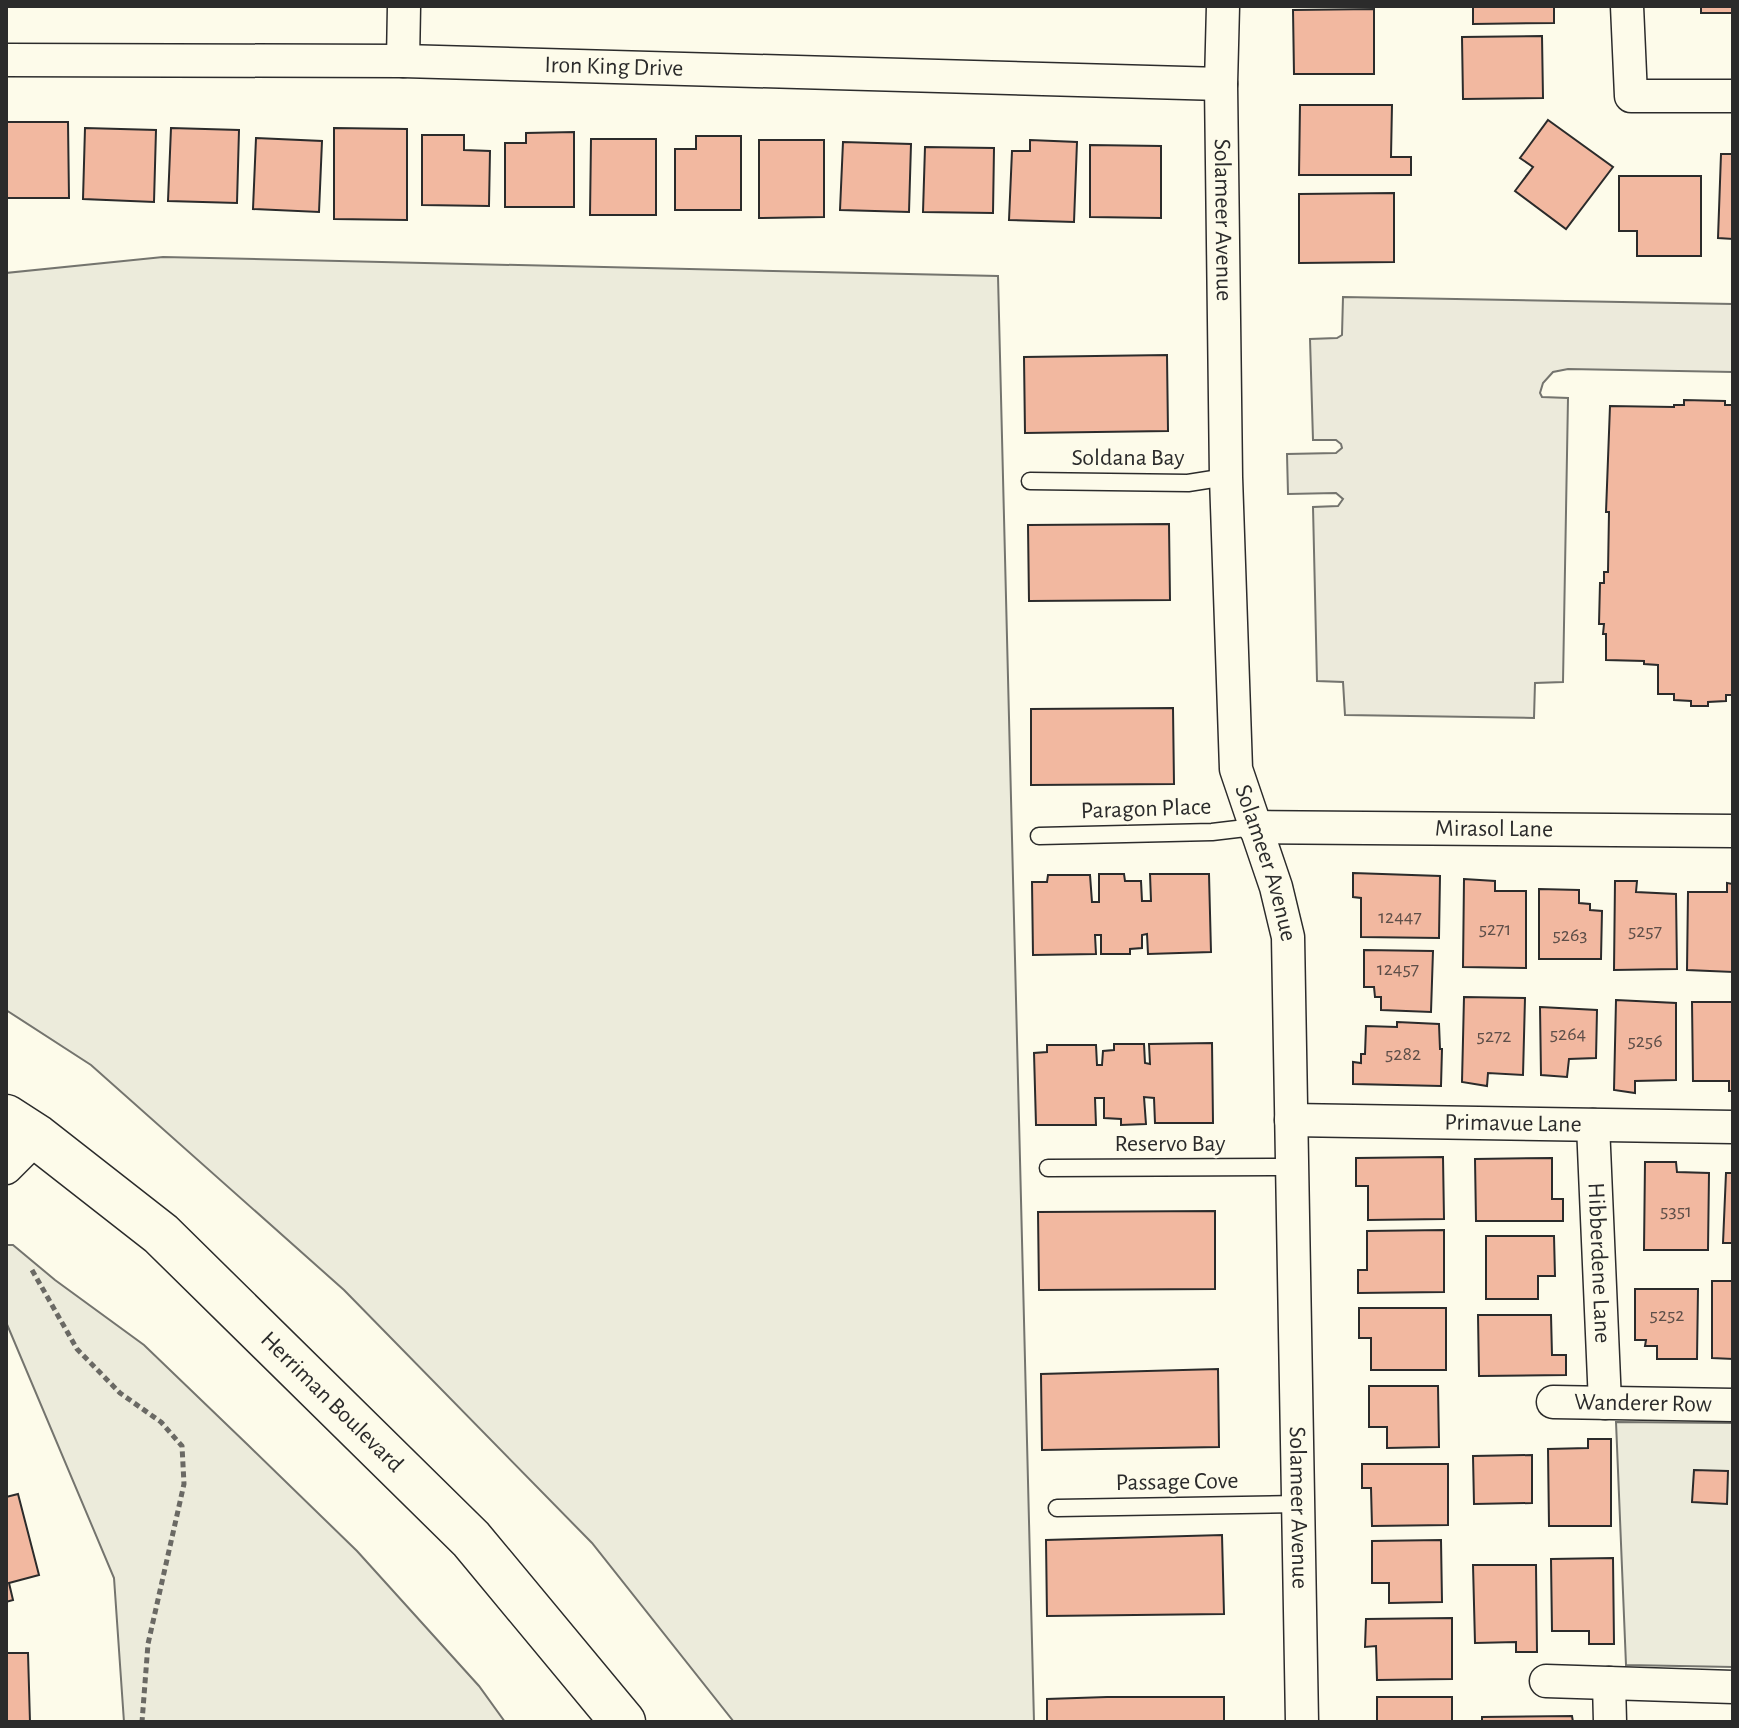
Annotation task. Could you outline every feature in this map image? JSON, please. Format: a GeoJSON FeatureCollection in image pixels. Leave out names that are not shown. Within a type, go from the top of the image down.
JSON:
{"type":"FeatureCollection","features":[{"type":"Feature","properties":{"kind":"main road","name":"Herriman Boulevard"},"geometry":{"type":"LineString","coordinates":[[21,1127],[161,1234],[471,1539],[623,1722]]}},
{"type":"Feature","properties":{"kind":"street"},"geometry":{"type":"LineString","coordinates":[[403,61],[404,6]]}},
{"type":"Feature","properties":{"kind":"street","name":"Solameer Avenue"},"geometry":{"type":"LineString","coordinates":[[1223,6],[1221,84],[1226,477],[1236,769],[1276,887],[1288,937],[1302,1722]]}},
{"type":"Feature","properties":{"kind":"street"},"geometry":{"type":"LineString","coordinates":[[1627,6],[1631,96],[1733,96]]}},
{"type":"Feature","properties":{"kind":"street","name":"Iron King Drive"},"geometry":{"type":"LineString","coordinates":[[6,60],[403,61],[1221,84]]}},
{"type":"Feature","properties":{"kind":"street","name":"Mirasol Lane"},"geometry":{"type":"LineString","coordinates":[[1254,827],[1733,831]]}},
{"type":"Feature","properties":{"kind":"street","name":"Primavue Lane"},"geometry":{"type":"LineString","coordinates":[[1291,1120],[1733,1127]]}},
{"type":"Feature","properties":{"kind":"street","name":"Hibberdene Lane"},"geometry":{"type":"LineString","coordinates":[[1593,1125],[1605,1403]]}},
{"type":"Feature","properties":{"kind":"street"},"geometry":{"type":"LineString","coordinates":[[6,1168],[21,1127]]}},
{"type":"Feature","properties":{"kind":"street","name":"Wanderer Row"},"geometry":{"type":"LineString","coordinates":[[1553,1402],[1733,1405]]}},
{"type":"Feature","properties":{"kind":"street"},"geometry":{"type":"LineString","coordinates":[[1546,1681],[1733,1687]]}},
{"type":"Feature","properties":{"kind":"street"},"geometry":{"type":"LineString","coordinates":[[1609,1683],[1610,1722]]}},
{"type":"Feature","properties":{"kind":"lane","name":"Soldana Bay"},"geometry":{"type":"LineString","coordinates":[[1030,481],[1188,483],[1226,477]]}},
{"type":"Feature","properties":{"kind":"lane","name":"Paragon Place"},"geometry":{"type":"LineString","coordinates":[[1039,836],[1212,832],[1254,827]]}},
{"type":"Feature","properties":{"kind":"lane","name":"Reservo Bay"},"geometry":{"type":"LineString","coordinates":[[1048,1168],[1293,1167]]}},
{"type":"Feature","properties":{"kind":"lane","name":"Passage Cove"},"geometry":{"type":"LineString","coordinates":[[1057,1508],[1298,1504]]}},
{"type":"Feature","properties":{"kind":"path"},"geometry":{"type":"LineString","coordinates":[[32,1270],[77,1349],[120,1393],[161,1422],[182,1446],[184,1484],[148,1644],[142,1722]]}},
{"type":"Feature","properties":{"kind":"shaded area"},"geometry":{"type":"Polygon","coordinates":[[[163,257],[998,276],[1034,1722],[734,1722],[592,1543],[344,1290],[91,1065],[6,1010],[6,273],[163,257]]]}},
{"type":"Feature","properties":{"kind":"shaded area"},"geometry":{"type":"Polygon","coordinates":[[[1343,297],[1733,304],[1733,372],[1568,369],[1553,372],[1543,383],[1542,397],[1568,398],[1563,682],[1535,683],[1534,718],[1345,715],[1343,682],[1317,681],[1313,507],[1338,506],[1343,499],[1336,493],[1288,494],[1287,454],[1336,453],[1342,448],[1336,440],[1313,440],[1310,339],[1342,335],[1343,297]]]}},
{"type":"Feature","properties":{"kind":"shaded area"},"geometry":{"type":"Polygon","coordinates":[[[6,1245],[13,1245],[144,1345],[357,1551],[479,1686],[505,1722],[124,1722],[114,1578],[6,1322],[6,1245]]]}},
{"type":"Feature","properties":{"kind":"shaded area"},"geometry":{"type":"Polygon","coordinates":[[[1616,1422],[1733,1423],[1733,1667],[1626,1665],[1616,1422]]]}},
{"type":"Feature","properties":{"kind":"building"},"geometry":{"type":"Polygon","coordinates":[[[1473,6],[1554,6],[1554,23],[1473,24],[1473,6]]]}},
{"type":"Feature","properties":{"kind":"building"},"geometry":{"type":"Polygon","coordinates":[[[1701,6],[1733,6],[1733,13],[1701,13],[1701,6]]]}},
{"type":"Feature","properties":{"kind":"building"},"geometry":{"type":"Polygon","coordinates":[[[1374,9],[1374,74],[1294,74],[1293,10],[1374,9]]]}},
{"type":"Feature","properties":{"kind":"building"},"geometry":{"type":"Polygon","coordinates":[[[1542,36],[1543,98],[1463,99],[1462,37],[1542,36]]]}},
{"type":"Feature","properties":{"kind":"building"},"geometry":{"type":"Polygon","coordinates":[[[1300,105],[1392,105],[1391,157],[1411,157],[1411,175],[1299,175],[1300,105]]]}},
{"type":"Feature","properties":{"kind":"building"},"geometry":{"type":"Polygon","coordinates":[[[1548,120],[1613,167],[1566,229],[1515,191],[1533,167],[1520,158],[1548,120]]]}},
{"type":"Feature","properties":{"kind":"building"},"geometry":{"type":"Polygon","coordinates":[[[6,122],[68,122],[69,198],[6,198],[6,122]]]}},
{"type":"Feature","properties":{"kind":"building"},"geometry":{"type":"Polygon","coordinates":[[[85,128],[156,130],[154,202],[83,199],[85,128]]]}},
{"type":"Feature","properties":{"kind":"building"},"geometry":{"type":"Polygon","coordinates":[[[171,128],[239,130],[237,203],[168,201],[171,128]]]}},
{"type":"Feature","properties":{"kind":"building"},"geometry":{"type":"Polygon","coordinates":[[[334,128],[407,129],[407,220],[334,219],[334,128]]]}},
{"type":"Feature","properties":{"kind":"building"},"geometry":{"type":"Polygon","coordinates":[[[574,132],[574,207],[505,207],[505,143],[526,143],[526,133],[574,132]]]}},
{"type":"Feature","properties":{"kind":"building"},"geometry":{"type":"Polygon","coordinates":[[[422,135],[464,135],[464,150],[490,151],[489,206],[422,205],[422,135]]]}},
{"type":"Feature","properties":{"kind":"building"},"geometry":{"type":"Polygon","coordinates":[[[696,136],[741,136],[741,210],[675,210],[675,149],[696,149],[696,136]]]}},
{"type":"Feature","properties":{"kind":"building"},"geometry":{"type":"Polygon","coordinates":[[[256,138],[322,141],[319,212],[253,209],[256,138]]]}},
{"type":"Feature","properties":{"kind":"building"},"geometry":{"type":"Polygon","coordinates":[[[591,139],[656,139],[656,215],[590,215],[591,139]]]}},
{"type":"Feature","properties":{"kind":"building"},"geometry":{"type":"Polygon","coordinates":[[[759,140],[824,140],[824,217],[759,218],[759,140]]]}},
{"type":"Feature","properties":{"kind":"building"},"geometry":{"type":"Polygon","coordinates":[[[1030,140],[1077,142],[1074,222],[1009,220],[1012,151],[1030,151],[1030,140]]]}},
{"type":"Feature","properties":{"kind":"building"},"geometry":{"type":"Polygon","coordinates":[[[843,142],[911,144],[909,212],[840,210],[843,142]]]}},
{"type":"Feature","properties":{"kind":"building"},"geometry":{"type":"Polygon","coordinates":[[[1090,145],[1161,146],[1161,218],[1090,217],[1090,145]]]}},
{"type":"Feature","properties":{"kind":"building"},"geometry":{"type":"Polygon","coordinates":[[[925,147],[994,148],[993,213],[923,212],[925,147]]]}},
{"type":"Feature","properties":{"kind":"building"},"geometry":{"type":"Polygon","coordinates":[[[1721,154],[1733,154],[1733,239],[1718,238],[1721,154]]]}},
{"type":"Feature","properties":{"kind":"building"},"geometry":{"type":"Polygon","coordinates":[[[1619,176],[1701,176],[1701,256],[1637,256],[1637,231],[1619,231],[1619,176]]]}},
{"type":"Feature","properties":{"kind":"building"},"geometry":{"type":"Polygon","coordinates":[[[1394,193],[1394,262],[1299,263],[1299,194],[1394,193]]]}},
{"type":"Feature","properties":{"kind":"building"},"geometry":{"type":"Polygon","coordinates":[[[1167,355],[1168,431],[1025,433],[1024,357],[1167,355]]]}},
{"type":"Feature","properties":{"kind":"building"},"geometry":{"type":"Polygon","coordinates":[[[1684,400],[1725,401],[1725,405],[1733,405],[1733,695],[1726,695],[1726,701],[1708,702],[1708,706],[1691,706],[1691,701],[1674,700],[1674,694],[1658,694],[1658,665],[1644,664],[1644,661],[1606,660],[1606,634],[1603,634],[1604,624],[1599,624],[1600,583],[1604,583],[1604,572],[1608,572],[1609,512],[1606,512],[1610,406],[1674,407],[1684,405],[1684,400]]]}},
{"type":"Feature","properties":{"kind":"building"},"geometry":{"type":"Polygon","coordinates":[[[1169,524],[1170,600],[1029,601],[1028,525],[1169,524]]]}},
{"type":"Feature","properties":{"kind":"building"},"geometry":{"type":"Polygon","coordinates":[[[1173,708],[1174,784],[1031,785],[1031,709],[1173,708]]]}},
{"type":"Feature","properties":{"kind":"building"},"geometry":{"type":"Polygon","coordinates":[[[1353,873],[1440,876],[1439,938],[1361,937],[1361,898],[1353,897],[1353,873]]]}},
{"type":"Feature","properties":{"kind":"building"},"geometry":{"type":"Polygon","coordinates":[[[1099,874],[1124,874],[1125,881],[1141,881],[1142,901],[1151,901],[1150,874],[1209,874],[1211,952],[1148,954],[1147,934],[1142,935],[1142,948],[1130,949],[1130,954],[1101,954],[1101,935],[1095,935],[1096,954],[1033,955],[1032,882],[1047,882],[1048,875],[1090,875],[1092,902],[1099,902],[1099,874]]]}},
{"type":"Feature","properties":{"kind":"building"},"geometry":{"type":"Polygon","coordinates":[[[1464,879],[1495,881],[1495,891],[1526,891],[1526,968],[1463,967],[1464,879]]]}},
{"type":"Feature","properties":{"kind":"building"},"geometry":{"type":"Polygon","coordinates":[[[1615,881],[1637,881],[1636,892],[1676,894],[1677,969],[1614,970],[1615,881]]]}},
{"type":"Feature","properties":{"kind":"building"},"geometry":{"type":"Polygon","coordinates":[[[1727,883],[1733,884],[1733,972],[1687,970],[1688,892],[1727,892],[1727,883]]]}},
{"type":"Feature","properties":{"kind":"building"},"geometry":{"type":"Polygon","coordinates":[[[1539,889],[1579,890],[1579,903],[1590,904],[1590,910],[1602,911],[1601,959],[1539,959],[1539,889]]]}},
{"type":"Feature","properties":{"kind":"building"},"geometry":{"type":"Polygon","coordinates":[[[1364,950],[1433,951],[1431,1012],[1381,1010],[1381,997],[1375,997],[1374,987],[1364,987],[1364,950]]]}},
{"type":"Feature","properties":{"kind":"building"},"geometry":{"type":"Polygon","coordinates":[[[1464,997],[1525,998],[1523,1075],[1488,1073],[1487,1086],[1462,1082],[1464,997]]]}},
{"type":"Feature","properties":{"kind":"building"},"geometry":{"type":"Polygon","coordinates":[[[1616,1000],[1676,1003],[1676,1080],[1635,1081],[1635,1093],[1614,1090],[1616,1000]]]}},
{"type":"Feature","properties":{"kind":"building"},"geometry":{"type":"Polygon","coordinates":[[[1692,1002],[1733,1002],[1733,1091],[1729,1091],[1729,1081],[1693,1081],[1692,1002]]]}},
{"type":"Feature","properties":{"kind":"building"},"geometry":{"type":"Polygon","coordinates":[[[1540,1007],[1597,1010],[1596,1058],[1569,1059],[1567,1077],[1541,1075],[1540,1007]]]}},
{"type":"Feature","properties":{"kind":"building"},"geometry":{"type":"Polygon","coordinates":[[[1397,1022],[1439,1024],[1441,1086],[1353,1084],[1353,1062],[1361,1063],[1361,1054],[1365,1054],[1366,1026],[1397,1027],[1397,1022]]]}},
{"type":"Feature","properties":{"kind":"building"},"geometry":{"type":"Polygon","coordinates":[[[1212,1043],[1213,1123],[1155,1123],[1154,1098],[1144,1097],[1146,1124],[1121,1125],[1121,1119],[1104,1118],[1104,1098],[1095,1098],[1096,1125],[1036,1125],[1034,1053],[1047,1052],[1047,1045],[1096,1045],[1097,1065],[1102,1065],[1103,1051],[1114,1050],[1114,1044],[1144,1044],[1145,1063],[1150,1064],[1149,1044],[1212,1043]]]}},
{"type":"Feature","properties":{"kind":"building"},"geometry":{"type":"Polygon","coordinates":[[[1443,1157],[1444,1219],[1368,1220],[1368,1186],[1356,1186],[1356,1158],[1443,1157]]]}},
{"type":"Feature","properties":{"kind":"building"},"geometry":{"type":"Polygon","coordinates":[[[1552,1158],[1552,1199],[1563,1199],[1563,1221],[1476,1221],[1475,1159],[1552,1158]]]}},
{"type":"Feature","properties":{"kind":"building"},"geometry":{"type":"Polygon","coordinates":[[[1645,1162],[1676,1162],[1677,1172],[1709,1173],[1708,1250],[1644,1250],[1645,1162]]]}},
{"type":"Feature","properties":{"kind":"building"},"geometry":{"type":"Polygon","coordinates":[[[1726,1173],[1733,1173],[1733,1243],[1723,1243],[1726,1173]]]}},
{"type":"Feature","properties":{"kind":"building"},"geometry":{"type":"Polygon","coordinates":[[[1215,1211],[1215,1289],[1039,1290],[1038,1212],[1215,1211]]]}},
{"type":"Feature","properties":{"kind":"building"},"geometry":{"type":"Polygon","coordinates":[[[1444,1230],[1444,1292],[1358,1293],[1358,1270],[1367,1270],[1367,1231],[1444,1230]]]}},
{"type":"Feature","properties":{"kind":"building"},"geometry":{"type":"Polygon","coordinates":[[[1486,1236],[1554,1236],[1555,1276],[1538,1276],[1538,1299],[1486,1299],[1486,1236]]]}},
{"type":"Feature","properties":{"kind":"building"},"geometry":{"type":"Polygon","coordinates":[[[1712,1281],[1733,1281],[1733,1359],[1712,1358],[1712,1281]]]}},
{"type":"Feature","properties":{"kind":"building"},"geometry":{"type":"Polygon","coordinates":[[[1635,1289],[1698,1289],[1697,1359],[1657,1359],[1657,1346],[1645,1346],[1646,1340],[1635,1340],[1635,1289]]]}},
{"type":"Feature","properties":{"kind":"building"},"geometry":{"type":"Polygon","coordinates":[[[1359,1308],[1446,1308],[1446,1370],[1371,1370],[1371,1338],[1359,1338],[1359,1308]]]}},
{"type":"Feature","properties":{"kind":"building"},"geometry":{"type":"Polygon","coordinates":[[[1478,1315],[1551,1315],[1552,1355],[1566,1355],[1566,1375],[1479,1376],[1478,1315]]]}},
{"type":"Feature","properties":{"kind":"building"},"geometry":{"type":"Polygon","coordinates":[[[1218,1369],[1219,1447],[1042,1450],[1041,1374],[1218,1369]]]}},
{"type":"Feature","properties":{"kind":"building"},"geometry":{"type":"Polygon","coordinates":[[[1369,1386],[1438,1386],[1439,1447],[1387,1448],[1387,1427],[1369,1427],[1369,1386]]]}},
{"type":"Feature","properties":{"kind":"building"},"geometry":{"type":"Polygon","coordinates":[[[1588,1439],[1611,1439],[1611,1526],[1549,1526],[1548,1449],[1588,1448],[1588,1439]]]}},
{"type":"Feature","properties":{"kind":"building"},"geometry":{"type":"Polygon","coordinates":[[[1532,1455],[1532,1503],[1474,1504],[1473,1456],[1532,1455]]]}},
{"type":"Feature","properties":{"kind":"building"},"geometry":{"type":"Polygon","coordinates":[[[1362,1464],[1448,1464],[1448,1525],[1372,1526],[1371,1488],[1362,1488],[1362,1464]]]}},
{"type":"Feature","properties":{"kind":"building"},"geometry":{"type":"Polygon","coordinates":[[[1694,1470],[1728,1471],[1727,1504],[1692,1502],[1694,1470]]]}},
{"type":"Feature","properties":{"kind":"building"},"geometry":{"type":"Polygon","coordinates":[[[18,1494],[39,1575],[9,1583],[13,1600],[6,1602],[6,1497],[18,1494]]]}},
{"type":"Feature","properties":{"kind":"building"},"geometry":{"type":"Polygon","coordinates":[[[1222,1535],[1224,1614],[1047,1616],[1046,1540],[1222,1535]]]}},
{"type":"Feature","properties":{"kind":"building"},"geometry":{"type":"Polygon","coordinates":[[[1441,1540],[1442,1602],[1389,1603],[1389,1583],[1372,1583],[1372,1541],[1441,1540]]]}},
{"type":"Feature","properties":{"kind":"building"},"geometry":{"type":"Polygon","coordinates":[[[1613,1558],[1614,1644],[1589,1644],[1589,1631],[1552,1631],[1551,1559],[1613,1558]]]}},
{"type":"Feature","properties":{"kind":"building"},"geometry":{"type":"Polygon","coordinates":[[[1473,1565],[1536,1565],[1537,1652],[1516,1652],[1516,1642],[1475,1643],[1473,1565]]]}},
{"type":"Feature","properties":{"kind":"building"},"geometry":{"type":"Polygon","coordinates":[[[1452,1618],[1452,1679],[1377,1680],[1376,1646],[1365,1647],[1366,1619],[1452,1618]]]}},
{"type":"Feature","properties":{"kind":"building"},"geometry":{"type":"Polygon","coordinates":[[[6,1653],[28,1653],[30,1722],[6,1722],[6,1653]]]}},
{"type":"Feature","properties":{"kind":"building"},"geometry":{"type":"Polygon","coordinates":[[[1224,1697],[1224,1722],[1047,1722],[1047,1699],[1224,1697]]]}},
{"type":"Feature","properties":{"kind":"building"},"geometry":{"type":"Polygon","coordinates":[[[1377,1697],[1452,1697],[1452,1722],[1377,1722],[1377,1697]]]}},
{"type":"Feature","properties":{"kind":"building"},"geometry":{"type":"Polygon","coordinates":[[[1572,1716],[1573,1722],[1482,1722],[1482,1717],[1572,1716]]]}}]}
